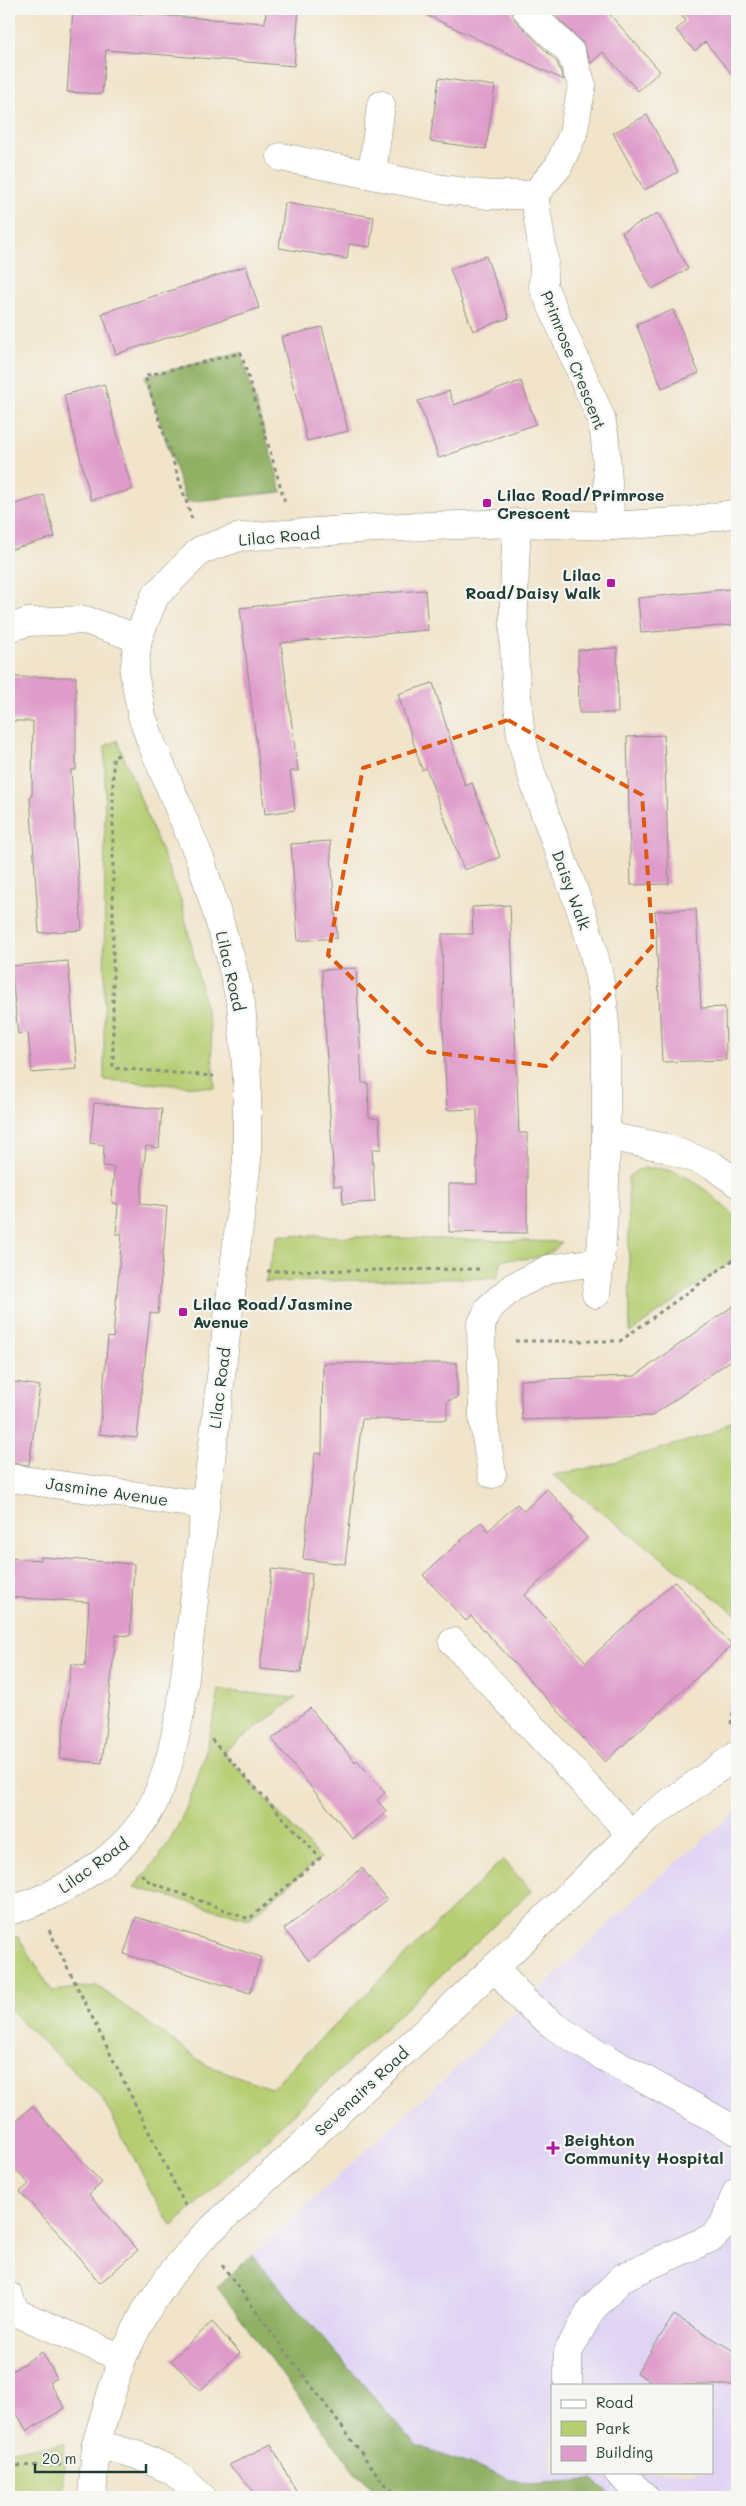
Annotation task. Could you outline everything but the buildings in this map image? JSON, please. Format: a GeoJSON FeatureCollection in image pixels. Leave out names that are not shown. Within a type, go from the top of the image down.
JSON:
{"type":"FeatureCollection","features":[{"type":"Feature","properties":{"kind":"street"},"geometry":{"type":"LineString","coordinates":[[281,157],[442,189],[479,194],[534,195],[558,167],[573,134],[582,85],[571,54],[526,9]]}},
{"type":"Feature","properties":{"kind":"street"},"geometry":{"type":"LineString","coordinates":[[372,174],[381,105]]}},
{"type":"Feature","properties":{"kind":"street","name":"Primrose Crescent"},"geometry":{"type":"LineString","coordinates":[[534,195],[544,259],[543,286],[601,418],[605,439],[611,526]]}},
{"type":"Feature","properties":{"kind":"street","name":"Lilac Road"},"geometry":{"type":"LineString","coordinates":[[9,1911],[36,1903],[62,1889],[115,1852],[137,1832],[154,1804],[165,1773],[182,1709],[204,1505],[247,1160],[247,1078],[241,1004],[230,956],[201,861],[150,742],[142,716],[134,672],[138,638],[156,596],[180,569],[202,550],[240,537],[517,523],[611,526],[690,521],[737,513]]}},
{"type":"Feature","properties":{"kind":"street","name":"Daisy Walk"},"geometry":{"type":"LineString","coordinates":[[517,523],[512,629],[522,738],[547,824],[583,913],[602,995],[606,1070],[606,1136],[601,1261],[596,1294]]}},
{"type":"Feature","properties":{"kind":"street"},"geometry":{"type":"LineString","coordinates":[[9,628],[28,622],[85,620],[138,638]]}},
{"type":"Feature","properties":{"kind":"street"},"geometry":{"type":"LineString","coordinates":[[606,1136],[663,1147],[712,1164],[737,1183]]}},
{"type":"Feature","properties":{"kind":"street"},"geometry":{"type":"LineString","coordinates":[[492,1474],[483,1417],[481,1324],[490,1308],[513,1287],[549,1269],[601,1261]]}},
{"type":"Feature","properties":{"kind":"street","name":"Jasmine Avenue"},"geometry":{"type":"LineString","coordinates":[[9,1478],[204,1505]]}},
{"type":"Feature","properties":{"kind":"street"},"geometry":{"type":"LineString","coordinates":[[453,1642],[631,1834]]}},
{"type":"Feature","properties":{"kind":"street","name":"Sevenairs Road"},"geometry":{"type":"LineString","coordinates":[[92,2497],[95,2454],[122,2358],[145,2312],[171,2274],[202,2238],[495,1967],[649,1817],[737,1754]]}},
{"type":"Feature","properties":{"kind":"street"},"geometry":{"type":"LineString","coordinates":[[495,1967],[525,2002],[554,2026],[600,2054],[737,2130]]}},
{"type":"Feature","properties":{"kind":"street"},"geometry":{"type":"LineString","coordinates":[[568,2384],[568,2352],[591,2310],[623,2277],[730,2230],[737,2191]]}},
{"type":"Feature","properties":{"kind":"street"},"geometry":{"type":"LineString","coordinates":[[11,2309],[122,2358]]}},
{"type":"Feature","properties":{"kind":"street"},"geometry":{"type":"LineString","coordinates":[[95,2454],[137,2455],[172,2471],[202,2497]]}},
{"type":"Feature","properties":{"kind":"street"},"geometry":{"type":"LineString","coordinates":[[620,2474],[645,2497]]}},
{"type":"Feature","properties":{"kind":"path"},"geometry":{"type":"LineString","coordinates":[[202,550],[145,376],[241,353],[293,534]]}},
{"type":"Feature","properties":{"kind":"path"},"geometry":{"type":"LineString","coordinates":[[150,742],[113,757],[113,1068],[247,1078]]}},
{"type":"Feature","properties":{"kind":"path"},"geometry":{"type":"LineString","coordinates":[[233,1272],[489,1269]]}},
{"type":"Feature","properties":{"kind":"path"},"geometry":{"type":"LineString","coordinates":[[115,1852],[150,1882],[250,1919],[320,1858],[182,1709]]}},
{"type":"Feature","properties":{"kind":"path"},"geometry":{"type":"LineString","coordinates":[[9,2466],[95,2454]]}},
{"type":"Feature","properties":{"kind":"highlighted area"},"geometry":{"type":"Polygon","coordinates":[[[508,720],[642,795],[653,945],[546,1066],[429,1052],[328,955],[363,768],[508,720]]]}},
{"type":"Feature","properties":{"kind":"shaded area","name":"Beighton Community Hospital"},"geometry":{"type":"Polygon","coordinates":[[[737,1811],[737,2497],[614,2497],[593,2480],[526,2484],[416,2446],[252,2255],[486,2041],[651,1884],[737,1811]]]}},
{"type":"Feature","properties":{"kind":"green space"},"geometry":{"type":"Polygon","coordinates":[[[241,353],[282,492],[186,502],[145,376],[241,353]]]}},
{"type":"Feature","properties":{"kind":"green space"},"geometry":{"type":"Polygon","coordinates":[[[117,740],[181,900],[210,1028],[215,1088],[104,1080],[105,746],[117,740]]]}},
{"type":"Feature","properties":{"kind":"green space"},"geometry":{"type":"Polygon","coordinates":[[[648,1168],[675,1172],[686,1177],[707,1191],[737,1218],[737,1257],[630,1333],[628,1177],[637,1170],[648,1168]]]}},
{"type":"Feature","properties":{"kind":"green space"},"geometry":{"type":"Polygon","coordinates":[[[278,1235],[562,1242],[549,1253],[542,1256],[502,1260],[497,1278],[265,1282],[278,1235]]]}},
{"type":"Feature","properties":{"kind":"green space"},"geometry":{"type":"Polygon","coordinates":[[[737,1416],[737,1615],[553,1475],[601,1466],[711,1434],[737,1416]]]}},
{"type":"Feature","properties":{"kind":"green space"},"geometry":{"type":"Polygon","coordinates":[[[219,1690],[296,1698],[223,1752],[320,1858],[249,1919],[134,1887],[159,1857],[181,1820],[198,1777],[219,1690]]]}},
{"type":"Feature","properties":{"kind":"green space"},"geometry":{"type":"Polygon","coordinates":[[[503,1859],[531,1891],[173,2226],[161,2210],[102,2098],[9,2010],[9,1937],[18,1937],[52,1991],[97,1986],[206,2065],[271,2088],[503,1859]]]}},
{"type":"Feature","properties":{"kind":"green space"},"geometry":{"type":"Polygon","coordinates":[[[252,2255],[416,2446],[526,2484],[593,2480],[614,2497],[383,2497],[354,2472],[217,2287],[252,2255]]]}},
{"type":"Feature","properties":{"kind":"green space"},"geometry":{"type":"Polygon","coordinates":[[[65,2444],[62,2497],[9,2497],[9,2450],[65,2444]]]}},
{"type":"Feature","properties":{"kind":"place","name":"Lilac Road/Primrose Crescent"},"geometry":{"type":"Point","coordinates":[487,503]}},
{"type":"Feature","properties":{"kind":"place","name":"Lilac Road/Daisy Walk"},"geometry":{"type":"Point","coordinates":[611,583]}},
{"type":"Feature","properties":{"kind":"place","name":"Lilac Road/Jasmine Avenue"},"geometry":{"type":"Point","coordinates":[183,1312]}},
{"type":"Feature","properties":{"kind":"place","name":"Beighton Community Hospital"},"geometry":{"type":"Point","coordinates":[553,2148]}}]}
